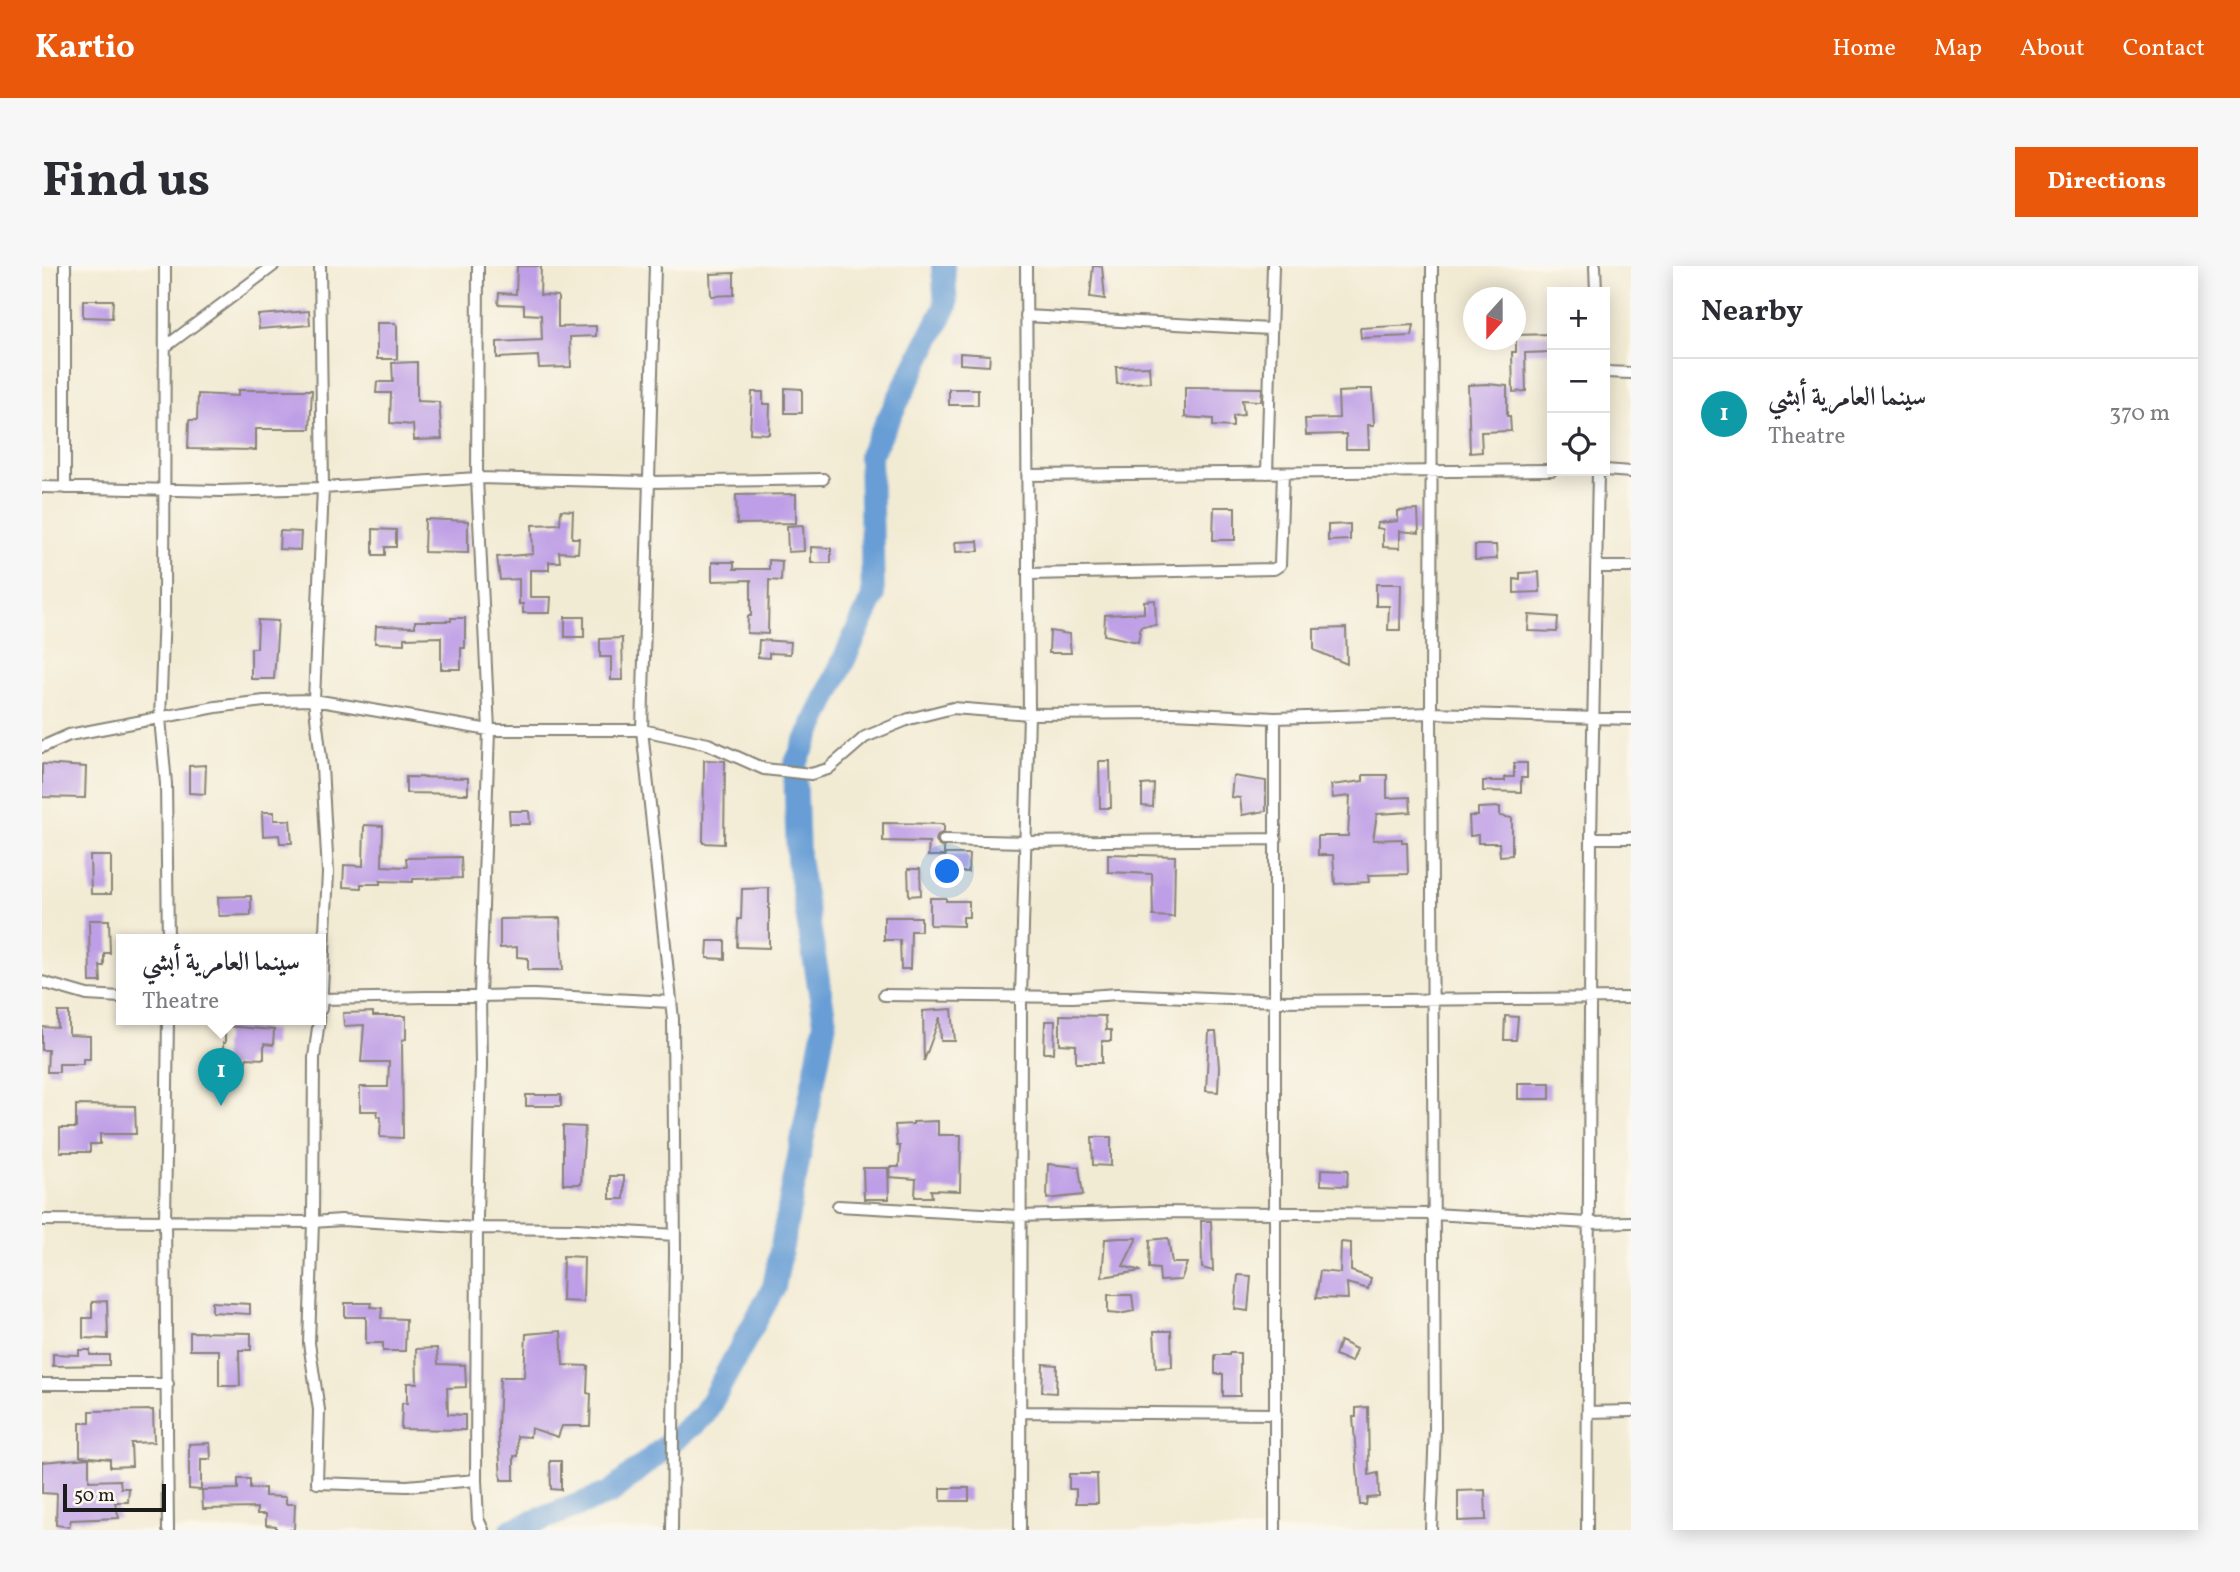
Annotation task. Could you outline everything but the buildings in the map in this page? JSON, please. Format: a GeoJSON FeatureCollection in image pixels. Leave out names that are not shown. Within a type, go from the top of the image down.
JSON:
{"type":"FeatureCollection","features":[{"type":"Feature","properties":{"kind":"street"},"geometry":{"type":"LineString","coordinates":[[65,266],[65,488]]}},
{"type":"Feature","properties":{"kind":"street"},"geometry":{"type":"LineString","coordinates":[[165,266],[164,612],[160,718],[166,784],[168,934]]}},
{"type":"Feature","properties":{"kind":"street"},"geometry":{"type":"LineString","coordinates":[[165,347],[273,266]]}},
{"type":"Feature","properties":{"kind":"street"},"geometry":{"type":"LineString","coordinates":[[320,266],[323,488],[314,700],[322,767],[328,873],[325,934]]}},
{"type":"Feature","properties":{"kind":"street"},"geometry":{"type":"LineString","coordinates":[[478,266],[477,478],[489,730],[480,995],[477,1228],[476,1480],[478,1519],[483,1530]]}},
{"type":"Feature","properties":{"kind":"street"},"geometry":{"type":"LineString","coordinates":[[655,266],[642,730],[671,1002],[675,1099],[672,1530]]}},
{"type":"Feature","properties":{"kind":"street"},"geometry":{"type":"LineString","coordinates":[[1020,1530],[1021,997],[1029,714],[1026,266]]}},
{"type":"Feature","properties":{"kind":"street"},"geometry":{"type":"LineString","coordinates":[[1268,473],[1273,266]]}},
{"type":"Feature","properties":{"kind":"street"},"geometry":{"type":"LineString","coordinates":[[1431,1530],[1435,1428],[1431,713],[1432,266]]}},
{"type":"Feature","properties":{"kind":"street"},"geometry":{"type":"LineString","coordinates":[[1595,266],[1596,287]]}},
{"type":"Feature","properties":{"kind":"street"},"geometry":{"type":"LineString","coordinates":[[1026,316],[1270,329]]}},
{"type":"Feature","properties":{"kind":"street"},"geometry":{"type":"LineString","coordinates":[[1610,372],[1631,373]]}},
{"type":"Feature","properties":{"kind":"street"},"geometry":{"type":"LineString","coordinates":[[1028,475],[1547,470]]}},
{"type":"Feature","properties":{"kind":"street"},"geometry":{"type":"LineString","coordinates":[[1610,470],[1631,472]]}},
{"type":"Feature","properties":{"kind":"street"},"geometry":{"type":"LineString","coordinates":[[1028,574],[1275,569],[1280,565],[1283,473]]}},
{"type":"Feature","properties":{"kind":"street"},"geometry":{"type":"LineString","coordinates":[[1587,1530],[1591,838],[1598,476]]}},
{"type":"Feature","properties":{"kind":"street"},"geometry":{"type":"LineString","coordinates":[[42,487],[164,491],[323,488],[477,478],[649,482],[823,479]]}},
{"type":"Feature","properties":{"kind":"street"},"geometry":{"type":"LineString","coordinates":[[1597,568],[1631,567]]}},
{"type":"Feature","properties":{"kind":"street"},"geometry":{"type":"LineString","coordinates":[[42,747],[69,735],[216,706],[314,700],[489,730],[642,730],[708,744],[764,769],[811,774],[828,769],[865,737],[909,719],[953,708],[1029,714],[1174,713],[1275,718],[1431,713],[1631,719]]}},
{"type":"Feature","properties":{"kind":"street"},"geometry":{"type":"LineString","coordinates":[[1275,718],[1275,1530]]}},
{"type":"Feature","properties":{"kind":"street"},"geometry":{"type":"LineString","coordinates":[[1591,838],[1631,838]]}},
{"type":"Feature","properties":{"kind":"street"},"geometry":{"type":"LineString","coordinates":[[944,840],[1025,842],[1276,839]]}},
{"type":"Feature","properties":{"kind":"street"},"geometry":{"type":"LineString","coordinates":[[42,982],[87,995],[116,996]]}},
{"type":"Feature","properties":{"kind":"street"},"geometry":{"type":"LineString","coordinates":[[326,1002],[480,995],[671,1002]]}},
{"type":"Feature","properties":{"kind":"street"},"geometry":{"type":"LineString","coordinates":[[884,995],[1118,995],[1276,1001],[1631,998]]}},
{"type":"Feature","properties":{"kind":"street"},"geometry":{"type":"LineString","coordinates":[[168,1530],[165,1220],[169,1025]]}},
{"type":"Feature","properties":{"kind":"street"},"geometry":{"type":"LineString","coordinates":[[318,1025],[314,1058],[309,1343],[319,1410],[317,1483],[407,1486],[476,1480]]}},
{"type":"Feature","properties":{"kind":"street"},"geometry":{"type":"LineString","coordinates":[[838,1206],[1019,1216],[1153,1212],[1433,1214],[1589,1223],[1631,1222]]}},
{"type":"Feature","properties":{"kind":"street"},"geometry":{"type":"LineString","coordinates":[[42,1220],[341,1220],[477,1228],[675,1234]]}},
{"type":"Feature","properties":{"kind":"street"},"geometry":{"type":"LineString","coordinates":[[42,1384],[168,1384]]}},
{"type":"Feature","properties":{"kind":"street"},"geometry":{"type":"LineString","coordinates":[[1588,1412],[1631,1411]]}},
{"type":"Feature","properties":{"kind":"street"},"geometry":{"type":"LineString","coordinates":[[1021,1412],[1276,1414]]}},
{"type":"Feature","properties":{"kind":"waterway"},"geometry":{"type":"LineString","coordinates":[[512,1530],[610,1493],[704,1415],[774,1287],[825,1022],[798,859],[795,765],[873,597],[870,455],[946,306],[943,266]]}},
{"type":"Feature","properties":{"kind":"place","name":"سينما العامرية أبشي"},"geometry":{"type":"Point","coordinates":[221,1106]}}]}
